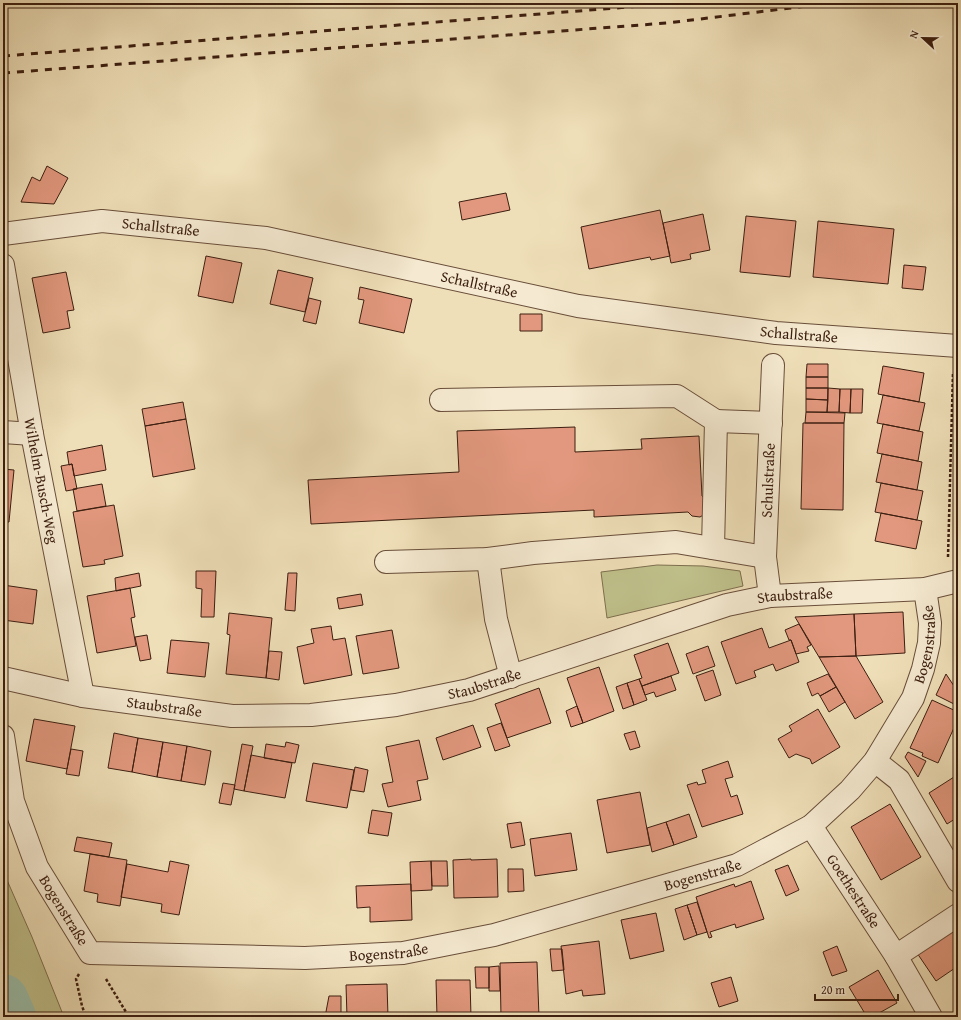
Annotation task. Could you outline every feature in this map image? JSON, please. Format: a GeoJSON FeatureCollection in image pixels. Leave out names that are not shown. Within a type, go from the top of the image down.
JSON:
{"type":"FeatureCollection","features":[{"type":"Feature","properties":{"kind":"street","name":"Schallstraße"},"geometry":{"type":"LineString","coordinates":[[3,234],[102,221],[266,238],[578,306],[776,333],[956,346]]}},
{"type":"Feature","properties":{"kind":"street","name":"Wilhelm-Busch-Weg"},"geometry":{"type":"LineString","coordinates":[[3,265],[32,434],[83,696]]}},
{"type":"Feature","properties":{"kind":"street","name":"Schulstraße"},"geometry":{"type":"LineString","coordinates":[[770,596],[765,557],[773,365]]}},
{"type":"Feature","properties":{"kind":"street"},"geometry":{"type":"LineString","coordinates":[[441,400],[677,396],[716,421],[771,422]]}},
{"type":"Feature","properties":{"kind":"street"},"geometry":{"type":"LineString","coordinates":[[713,548],[716,421]]}},
{"type":"Feature","properties":{"kind":"street"},"geometry":{"type":"LineString","coordinates":[[3,432],[32,434]]}},
{"type":"Feature","properties":{"kind":"street"},"geometry":{"type":"LineString","coordinates":[[386,562],[488,559],[533,553],[676,542],[765,557]]}},
{"type":"Feature","properties":{"kind":"street"},"geometry":{"type":"LineString","coordinates":[[488,559],[496,619],[511,677]]}},
{"type":"Feature","properties":{"kind":"street","name":"Staubstraße"},"geometry":{"type":"LineString","coordinates":[[4,684],[232,716],[311,715],[396,704],[469,690],[727,605],[770,596],[925,589],[954,582]]}},
{"type":"Feature","properties":{"kind":"street","name":"Bogenstraße"},"geometry":{"type":"LineString","coordinates":[[3,736],[13,801],[37,867],[90,953],[305,958],[403,953],[494,935],[737,865],[811,826],[850,790],[875,761],[913,698],[923,669],[929,643],[930,623],[925,589]]}},
{"type":"Feature","properties":{"kind":"street"},"geometry":{"type":"LineString","coordinates":[[875,761],[899,780],[958,880]]}},
{"type":"Feature","properties":{"kind":"street","name":"Goethestraße"},"geometry":{"type":"LineString","coordinates":[[811,826],[896,956],[931,1017]]}},
{"type":"Feature","properties":{"kind":"street"},"geometry":{"type":"LineString","coordinates":[[896,956],[958,915]]}},
{"type":"Feature","properties":{"kind":"path"},"geometry":{"type":"LineString","coordinates":[[954,582],[948,549],[953,360],[956,346]]}},
{"type":"Feature","properties":{"kind":"path"},"geometry":{"type":"LineString","coordinates":[[86,1017],[76,978],[90,953]]}},
{"type":"Feature","properties":{"kind":"path"},"geometry":{"type":"LineString","coordinates":[[90,953],[128,1017]]}},
{"type":"Feature","properties":{"kind":"green space"},"geometry":{"type":"Polygon","coordinates":[[[657,565],[703,566],[740,571],[743,586],[607,618],[601,572],[657,565]]]}},
{"type":"Feature","properties":{"kind":"green space"},"geometry":{"type":"Polygon","coordinates":[[[3,871],[32,937],[64,1017],[3,1017],[3,871]]]}},
{"type":"Feature","properties":{"kind":"building"},"geometry":{"type":"Polygon","coordinates":[[[47,166],[68,178],[54,204],[21,202],[32,177],[40,181],[47,166]]]}},
{"type":"Feature","properties":{"kind":"building"},"geometry":{"type":"Polygon","coordinates":[[[506,193],[510,210],[462,220],[459,202],[506,193]]]}},
{"type":"Feature","properties":{"kind":"building"},"geometry":{"type":"Polygon","coordinates":[[[660,210],[670,256],[651,260],[650,257],[589,269],[581,227],[660,210]]]}},
{"type":"Feature","properties":{"kind":"building"},"geometry":{"type":"Polygon","coordinates":[[[703,214],[710,250],[690,254],[691,259],[671,263],[663,223],[703,214]]]}},
{"type":"Feature","properties":{"kind":"building"},"geometry":{"type":"Polygon","coordinates":[[[746,216],[796,221],[790,277],[740,272],[746,216]]]}},
{"type":"Feature","properties":{"kind":"building"},"geometry":{"type":"Polygon","coordinates":[[[818,221],[894,229],[888,284],[813,277],[818,221]]]}},
{"type":"Feature","properties":{"kind":"building"},"geometry":{"type":"Polygon","coordinates":[[[206,256],[242,263],[233,303],[198,296],[206,256]]]}},
{"type":"Feature","properties":{"kind":"building"},"geometry":{"type":"Polygon","coordinates":[[[904,265],[926,267],[923,290],[902,288],[904,265]]]}},
{"type":"Feature","properties":{"kind":"building"},"geometry":{"type":"Polygon","coordinates":[[[278,270],[313,278],[305,312],[270,304],[278,270]]]}},
{"type":"Feature","properties":{"kind":"building"},"geometry":{"type":"Polygon","coordinates":[[[66,272],[74,310],[67,311],[70,328],[43,333],[32,278],[66,272]]]}},
{"type":"Feature","properties":{"kind":"building"},"geometry":{"type":"Polygon","coordinates":[[[360,287],[412,299],[404,333],[359,323],[364,300],[358,299],[360,287]]]}},
{"type":"Feature","properties":{"kind":"building"},"geometry":{"type":"Polygon","coordinates":[[[309,298],[321,301],[316,324],[303,321],[309,298]]]}},
{"type":"Feature","properties":{"kind":"building"},"geometry":{"type":"Polygon","coordinates":[[[520,314],[542,314],[542,331],[520,331],[520,314]]]}},
{"type":"Feature","properties":{"kind":"building"},"geometry":{"type":"Polygon","coordinates":[[[807,364],[828,364],[828,377],[806,377],[807,364]]]}},
{"type":"Feature","properties":{"kind":"building"},"geometry":{"type":"Polygon","coordinates":[[[883,366],[924,373],[919,402],[878,394],[883,366]]]}},
{"type":"Feature","properties":{"kind":"building"},"geometry":{"type":"Polygon","coordinates":[[[806,377],[828,377],[828,388],[806,388],[806,377]]]}},
{"type":"Feature","properties":{"kind":"building"},"geometry":{"type":"Polygon","coordinates":[[[806,388],[828,388],[828,400],[806,399],[806,388]]]}},
{"type":"Feature","properties":{"kind":"building"},"geometry":{"type":"Polygon","coordinates":[[[828,388],[840,389],[839,412],[827,412],[828,388]]]}},
{"type":"Feature","properties":{"kind":"building"},"geometry":{"type":"Polygon","coordinates":[[[840,389],[851,389],[850,413],[839,412],[840,389]]]}},
{"type":"Feature","properties":{"kind":"building"},"geometry":{"type":"Polygon","coordinates":[[[851,389],[863,389],[862,413],[850,413],[851,389]]]}},
{"type":"Feature","properties":{"kind":"building"},"geometry":{"type":"Polygon","coordinates":[[[883,395],[925,403],[919,431],[877,423],[883,395]]]}},
{"type":"Feature","properties":{"kind":"building"},"geometry":{"type":"Polygon","coordinates":[[[806,399],[828,400],[827,412],[806,412],[806,399]]]}},
{"type":"Feature","properties":{"kind":"building"},"geometry":{"type":"Polygon","coordinates":[[[183,402],[186,419],[145,426],[142,409],[183,402]]]}},
{"type":"Feature","properties":{"kind":"building"},"geometry":{"type":"Polygon","coordinates":[[[806,412],[845,413],[844,423],[805,423],[806,412]]]}},
{"type":"Feature","properties":{"kind":"building"},"geometry":{"type":"Polygon","coordinates":[[[186,419],[195,469],[153,477],[145,426],[186,419]]]}},
{"type":"Feature","properties":{"kind":"building"},"geometry":{"type":"Polygon","coordinates":[[[803,423],[844,423],[843,510],[801,509],[803,423]]]}},
{"type":"Feature","properties":{"kind":"building"},"geometry":{"type":"Polygon","coordinates":[[[883,424],[923,432],[918,461],[877,453],[883,424]]]}},
{"type":"Feature","properties":{"kind":"building"},"geometry":{"type":"Polygon","coordinates":[[[575,427],[575,452],[642,449],[641,439],[699,436],[702,496],[706,499],[705,514],[700,517],[692,516],[688,512],[594,517],[594,510],[311,524],[308,480],[459,472],[457,431],[575,427]]]}},
{"type":"Feature","properties":{"kind":"building"},"geometry":{"type":"Polygon","coordinates":[[[102,445],[106,470],[74,476],[72,464],[69,465],[67,452],[102,445]]]}},
{"type":"Feature","properties":{"kind":"building"},"geometry":{"type":"Polygon","coordinates":[[[882,454],[922,462],[917,490],[876,482],[882,454]]]}},
{"type":"Feature","properties":{"kind":"building"},"geometry":{"type":"Polygon","coordinates":[[[72,464],[77,489],[66,491],[61,466],[72,464]]]}},
{"type":"Feature","properties":{"kind":"building"},"geometry":{"type":"Polygon","coordinates":[[[3,469],[14,470],[9,522],[3,522],[3,469]]]}},
{"type":"Feature","properties":{"kind":"building"},"geometry":{"type":"Polygon","coordinates":[[[881,483],[923,491],[917,520],[875,512],[881,483]]]}},
{"type":"Feature","properties":{"kind":"building"},"geometry":{"type":"Polygon","coordinates":[[[102,484],[106,506],[77,511],[73,489],[102,484]]]}},
{"type":"Feature","properties":{"kind":"building"},"geometry":{"type":"Polygon","coordinates":[[[114,505],[123,556],[104,560],[105,564],[83,567],[73,512],[114,505]]]}},
{"type":"Feature","properties":{"kind":"building"},"geometry":{"type":"Polygon","coordinates":[[[881,513],[922,521],[916,549],[875,541],[881,513]]]}},
{"type":"Feature","properties":{"kind":"building"},"geometry":{"type":"Polygon","coordinates":[[[196,571],[216,571],[214,617],[201,617],[202,589],[196,588],[196,571]]]}},
{"type":"Feature","properties":{"kind":"building"},"geometry":{"type":"Polygon","coordinates":[[[139,573],[141,586],[116,591],[115,578],[139,573]]]}},
{"type":"Feature","properties":{"kind":"building"},"geometry":{"type":"Polygon","coordinates":[[[288,573],[297,573],[295,611],[285,610],[288,573]]]}},
{"type":"Feature","properties":{"kind":"building"},"geometry":{"type":"Polygon","coordinates":[[[3,585],[37,590],[33,624],[3,620],[3,585]]]}},
{"type":"Feature","properties":{"kind":"building"},"geometry":{"type":"Polygon","coordinates":[[[130,588],[135,617],[131,618],[136,646],[97,653],[87,596],[130,588]]]}},
{"type":"Feature","properties":{"kind":"building"},"geometry":{"type":"Polygon","coordinates":[[[361,594],[363,605],[339,609],[337,598],[361,594]]]}},
{"type":"Feature","properties":{"kind":"building"},"geometry":{"type":"Polygon","coordinates":[[[903,612],[905,653],[856,656],[854,614],[903,612]]]}},
{"type":"Feature","properties":{"kind":"building"},"geometry":{"type":"Polygon","coordinates":[[[229,613],[272,618],[266,678],[226,674],[230,635],[227,634],[229,613]]]}},
{"type":"Feature","properties":{"kind":"building"},"geometry":{"type":"Polygon","coordinates":[[[854,614],[856,656],[819,657],[795,617],[854,614]]]}},
{"type":"Feature","properties":{"kind":"building"},"geometry":{"type":"Polygon","coordinates":[[[799,624],[811,645],[807,647],[809,651],[796,654],[791,640],[789,640],[785,630],[799,624]]]}},
{"type":"Feature","properties":{"kind":"building"},"geometry":{"type":"Polygon","coordinates":[[[331,626],[333,640],[345,638],[352,675],[304,684],[297,647],[314,643],[311,629],[331,626]]]}},
{"type":"Feature","properties":{"kind":"building"},"geometry":{"type":"Polygon","coordinates":[[[762,628],[769,648],[791,640],[799,662],[776,671],[773,664],[754,671],[756,677],[736,684],[721,642],[762,628]]]}},
{"type":"Feature","properties":{"kind":"building"},"geometry":{"type":"Polygon","coordinates":[[[392,630],[399,668],[363,674],[356,636],[392,630]]]}},
{"type":"Feature","properties":{"kind":"building"},"geometry":{"type":"Polygon","coordinates":[[[147,635],[151,659],[140,661],[135,637],[147,635]]]}},
{"type":"Feature","properties":{"kind":"building"},"geometry":{"type":"Polygon","coordinates":[[[171,640],[209,643],[205,677],[167,673],[171,640]]]}},
{"type":"Feature","properties":{"kind":"building"},"geometry":{"type":"Polygon","coordinates":[[[668,643],[679,673],[642,686],[639,679],[642,678],[634,655],[668,643]]]}},
{"type":"Feature","properties":{"kind":"building"},"geometry":{"type":"Polygon","coordinates":[[[708,646],[715,666],[693,674],[686,654],[708,646]]]}},
{"type":"Feature","properties":{"kind":"building"},"geometry":{"type":"Polygon","coordinates":[[[269,651],[282,652],[279,680],[266,678],[269,651]]]}},
{"type":"Feature","properties":{"kind":"building"},"geometry":{"type":"Polygon","coordinates":[[[856,656],[883,702],[855,719],[819,657],[856,656]]]}},
{"type":"Feature","properties":{"kind":"building"},"geometry":{"type":"Polygon","coordinates":[[[599,667],[614,711],[583,723],[567,678],[599,667]]]}},
{"type":"Feature","properties":{"kind":"building"},"geometry":{"type":"Polygon","coordinates":[[[713,670],[721,695],[705,701],[696,676],[713,670]]]}},
{"type":"Feature","properties":{"kind":"building"},"geometry":{"type":"Polygon","coordinates":[[[828,674],[836,687],[820,696],[818,693],[812,696],[807,683],[828,674]]]}},
{"type":"Feature","properties":{"kind":"building"},"geometry":{"type":"Polygon","coordinates":[[[946,674],[958,692],[958,706],[936,695],[946,674]]]}},
{"type":"Feature","properties":{"kind":"building"},"geometry":{"type":"Polygon","coordinates":[[[671,676],[676,690],[656,697],[654,692],[645,695],[642,686],[671,676]]]}},
{"type":"Feature","properties":{"kind":"building"},"geometry":{"type":"Polygon","coordinates":[[[639,679],[647,700],[634,705],[627,683],[639,679]]]}},
{"type":"Feature","properties":{"kind":"building"},"geometry":{"type":"Polygon","coordinates":[[[627,683],[634,705],[623,709],[616,687],[627,683]]]}},
{"type":"Feature","properties":{"kind":"building"},"geometry":{"type":"Polygon","coordinates":[[[836,687],[845,702],[829,712],[820,696],[836,687]]]}},
{"type":"Feature","properties":{"kind":"building"},"geometry":{"type":"Polygon","coordinates":[[[539,688],[551,723],[507,738],[495,704],[539,688]]]}},
{"type":"Feature","properties":{"kind":"building"},"geometry":{"type":"Polygon","coordinates":[[[932,700],[958,712],[958,719],[938,763],[922,756],[923,753],[910,748],[932,700]]]}},
{"type":"Feature","properties":{"kind":"building"},"geometry":{"type":"Polygon","coordinates":[[[577,706],[583,723],[571,727],[566,711],[577,706]]]}},
{"type":"Feature","properties":{"kind":"building"},"geometry":{"type":"Polygon","coordinates":[[[818,709],[840,747],[812,764],[810,759],[796,754],[789,758],[778,739],[792,731],[789,726],[818,709]]]}},
{"type":"Feature","properties":{"kind":"building"},"geometry":{"type":"Polygon","coordinates":[[[34,719],[75,726],[67,769],[26,761],[34,719]]]}},
{"type":"Feature","properties":{"kind":"building"},"geometry":{"type":"Polygon","coordinates":[[[501,723],[510,746],[495,751],[487,728],[501,723]]]}},
{"type":"Feature","properties":{"kind":"building"},"geometry":{"type":"Polygon","coordinates":[[[473,725],[481,747],[443,760],[436,738],[473,725]]]}},
{"type":"Feature","properties":{"kind":"building"},"geometry":{"type":"Polygon","coordinates":[[[635,731],[640,747],[630,750],[624,734],[635,731]]]}},
{"type":"Feature","properties":{"kind":"building"},"geometry":{"type":"Polygon","coordinates":[[[114,733],[138,738],[132,772],[108,768],[114,733]]]}},
{"type":"Feature","properties":{"kind":"building"},"geometry":{"type":"Polygon","coordinates":[[[138,738],[163,742],[157,777],[132,772],[138,738]]]}},
{"type":"Feature","properties":{"kind":"building"},"geometry":{"type":"Polygon","coordinates":[[[419,740],[428,779],[417,781],[421,800],[388,807],[382,784],[393,782],[386,747],[419,740]]]}},
{"type":"Feature","properties":{"kind":"building"},"geometry":{"type":"Polygon","coordinates":[[[163,742],[187,746],[181,781],[157,777],[163,742]]]}},
{"type":"Feature","properties":{"kind":"building"},"geometry":{"type":"Polygon","coordinates":[[[286,742],[299,745],[295,763],[264,758],[266,744],[285,747],[286,742]]]}},
{"type":"Feature","properties":{"kind":"building"},"geometry":{"type":"Polygon","coordinates":[[[242,744],[253,746],[244,791],[234,789],[242,744]]]}},
{"type":"Feature","properties":{"kind":"building"},"geometry":{"type":"Polygon","coordinates":[[[187,746],[211,751],[205,785],[181,781],[187,746]]]}},
{"type":"Feature","properties":{"kind":"building"},"geometry":{"type":"Polygon","coordinates":[[[71,749],[83,751],[79,776],[66,774],[71,749]]]}},
{"type":"Feature","properties":{"kind":"building"},"geometry":{"type":"Polygon","coordinates":[[[908,752],[926,761],[918,777],[905,757],[908,752]]]}},
{"type":"Feature","properties":{"kind":"building"},"geometry":{"type":"Polygon","coordinates":[[[251,755],[292,763],[285,798],[244,791],[251,755]]]}},
{"type":"Feature","properties":{"kind":"building"},"geometry":{"type":"Polygon","coordinates":[[[728,761],[733,777],[725,779],[731,797],[737,795],[743,814],[702,827],[687,785],[697,782],[698,785],[706,783],[702,770],[728,761]]]}},
{"type":"Feature","properties":{"kind":"building"},"geometry":{"type":"Polygon","coordinates":[[[313,763],[354,770],[347,808],[306,801],[313,763]]]}},
{"type":"Feature","properties":{"kind":"building"},"geometry":{"type":"Polygon","coordinates":[[[355,767],[368,770],[364,792],[351,790],[355,767]]]}},
{"type":"Feature","properties":{"kind":"building"},"geometry":{"type":"Polygon","coordinates":[[[954,777],[958,784],[958,817],[947,824],[929,793],[954,777]]]}},
{"type":"Feature","properties":{"kind":"building"},"geometry":{"type":"Polygon","coordinates":[[[223,783],[235,785],[231,805],[219,803],[223,783]]]}},
{"type":"Feature","properties":{"kind":"building"},"geometry":{"type":"Polygon","coordinates":[[[640,792],[650,845],[607,853],[597,800],[640,792]]]}},
{"type":"Feature","properties":{"kind":"building"},"geometry":{"type":"Polygon","coordinates":[[[890,804],[921,857],[881,880],[851,827],[890,804]]]}},
{"type":"Feature","properties":{"kind":"building"},"geometry":{"type":"Polygon","coordinates":[[[372,810],[392,813],[388,836],[368,833],[372,810]]]}},
{"type":"Feature","properties":{"kind":"building"},"geometry":{"type":"Polygon","coordinates":[[[689,814],[697,837],[674,845],[666,822],[689,814]]]}},
{"type":"Feature","properties":{"kind":"building"},"geometry":{"type":"Polygon","coordinates":[[[521,822],[525,845],[511,848],[507,824],[521,822]]]}},
{"type":"Feature","properties":{"kind":"building"},"geometry":{"type":"Polygon","coordinates":[[[666,822],[674,845],[652,852],[647,828],[666,822]]]}},
{"type":"Feature","properties":{"kind":"building"},"geometry":{"type":"Polygon","coordinates":[[[571,833],[577,870],[535,876],[530,839],[571,833]]]}},
{"type":"Feature","properties":{"kind":"building"},"geometry":{"type":"Polygon","coordinates":[[[77,837],[112,843],[109,857],[74,851],[77,837]]]}},
{"type":"Feature","properties":{"kind":"building"},"geometry":{"type":"Polygon","coordinates":[[[90,854],[127,860],[120,906],[97,902],[98,894],[84,891],[90,854]]]}},
{"type":"Feature","properties":{"kind":"building"},"geometry":{"type":"Polygon","coordinates":[[[497,859],[498,897],[454,898],[453,860],[497,859]]]}},
{"type":"Feature","properties":{"kind":"building"},"geometry":{"type":"Polygon","coordinates":[[[170,861],[189,865],[179,915],[161,912],[162,904],[121,897],[127,864],[168,872],[170,861]]]}},
{"type":"Feature","properties":{"kind":"building"},"geometry":{"type":"Polygon","coordinates":[[[431,861],[447,861],[448,886],[432,886],[431,861]]]}},
{"type":"Feature","properties":{"kind":"building"},"geometry":{"type":"Polygon","coordinates":[[[431,861],[432,890],[411,891],[410,862],[431,861]]]}},
{"type":"Feature","properties":{"kind":"building"},"geometry":{"type":"Polygon","coordinates":[[[788,865],[799,890],[786,896],[775,870],[788,865]]]}},
{"type":"Feature","properties":{"kind":"building"},"geometry":{"type":"Polygon","coordinates":[[[508,869],[523,869],[524,891],[508,892],[508,869]]]}},
{"type":"Feature","properties":{"kind":"building"},"geometry":{"type":"Polygon","coordinates":[[[751,881],[764,919],[736,928],[735,924],[710,932],[712,937],[709,938],[696,897],[734,884],[735,887],[751,881]]]}},
{"type":"Feature","properties":{"kind":"building"},"geometry":{"type":"Polygon","coordinates":[[[411,884],[412,920],[370,922],[370,907],[357,908],[356,886],[411,884]]]}},
{"type":"Feature","properties":{"kind":"building"},"geometry":{"type":"Polygon","coordinates":[[[697,902],[707,932],[697,935],[687,905],[697,902]]]}},
{"type":"Feature","properties":{"kind":"building"},"geometry":{"type":"Polygon","coordinates":[[[687,905],[697,935],[684,940],[675,909],[687,905]]]}},
{"type":"Feature","properties":{"kind":"building"},"geometry":{"type":"Polygon","coordinates":[[[656,913],[664,951],[630,959],[621,920],[656,913]]]}},
{"type":"Feature","properties":{"kind":"building"},"geometry":{"type":"Polygon","coordinates":[[[956,928],[958,931],[958,966],[936,981],[917,953],[956,928]]]}},
{"type":"Feature","properties":{"kind":"building"},"geometry":{"type":"Polygon","coordinates":[[[599,941],[605,994],[583,996],[582,990],[566,994],[561,946],[599,941]]]}},
{"type":"Feature","properties":{"kind":"building"},"geometry":{"type":"Polygon","coordinates":[[[837,946],[847,971],[832,976],[823,952],[837,946]]]}},
{"type":"Feature","properties":{"kind":"building"},"geometry":{"type":"Polygon","coordinates":[[[550,949],[562,949],[564,970],[552,971],[550,949]]]}},
{"type":"Feature","properties":{"kind":"building"},"geometry":{"type":"Polygon","coordinates":[[[537,962],[539,1017],[501,1017],[500,963],[537,962]]]}},
{"type":"Feature","properties":{"kind":"building"},"geometry":{"type":"Polygon","coordinates":[[[499,966],[500,991],[489,991],[489,967],[499,966]]]}},
{"type":"Feature","properties":{"kind":"building"},"geometry":{"type":"Polygon","coordinates":[[[475,967],[489,967],[489,988],[476,988],[475,967]]]}},
{"type":"Feature","properties":{"kind":"building"},"geometry":{"type":"Polygon","coordinates":[[[878,970],[897,1003],[872,1017],[867,1017],[849,987],[878,970]]]}},
{"type":"Feature","properties":{"kind":"building"},"geometry":{"type":"Polygon","coordinates":[[[731,977],[738,1001],[719,1007],[711,983],[731,977]]]}},
{"type":"Feature","properties":{"kind":"building"},"geometry":{"type":"Polygon","coordinates":[[[436,980],[470,980],[471,1017],[437,1017],[436,980]]]}},
{"type":"Feature","properties":{"kind":"building"},"geometry":{"type":"Polygon","coordinates":[[[387,984],[388,1017],[347,1017],[346,985],[387,984]]]}},
{"type":"Feature","properties":{"kind":"building"},"geometry":{"type":"Polygon","coordinates":[[[329,996],[341,996],[341,1017],[325,1017],[329,996]]]}},
{"type":"Feature","properties":{"kind":"waterway"},"geometry":{"type":"LineString","coordinates":[[3,999],[11,1017]]}},
{"type":"Feature","properties":{"kind":"railway"},"geometry":{"type":"LineString","coordinates":[[3,56],[680,3]]}},
{"type":"Feature","properties":{"kind":"railway"},"geometry":{"type":"LineString","coordinates":[[3,73],[667,23],[832,3]]}}]}
